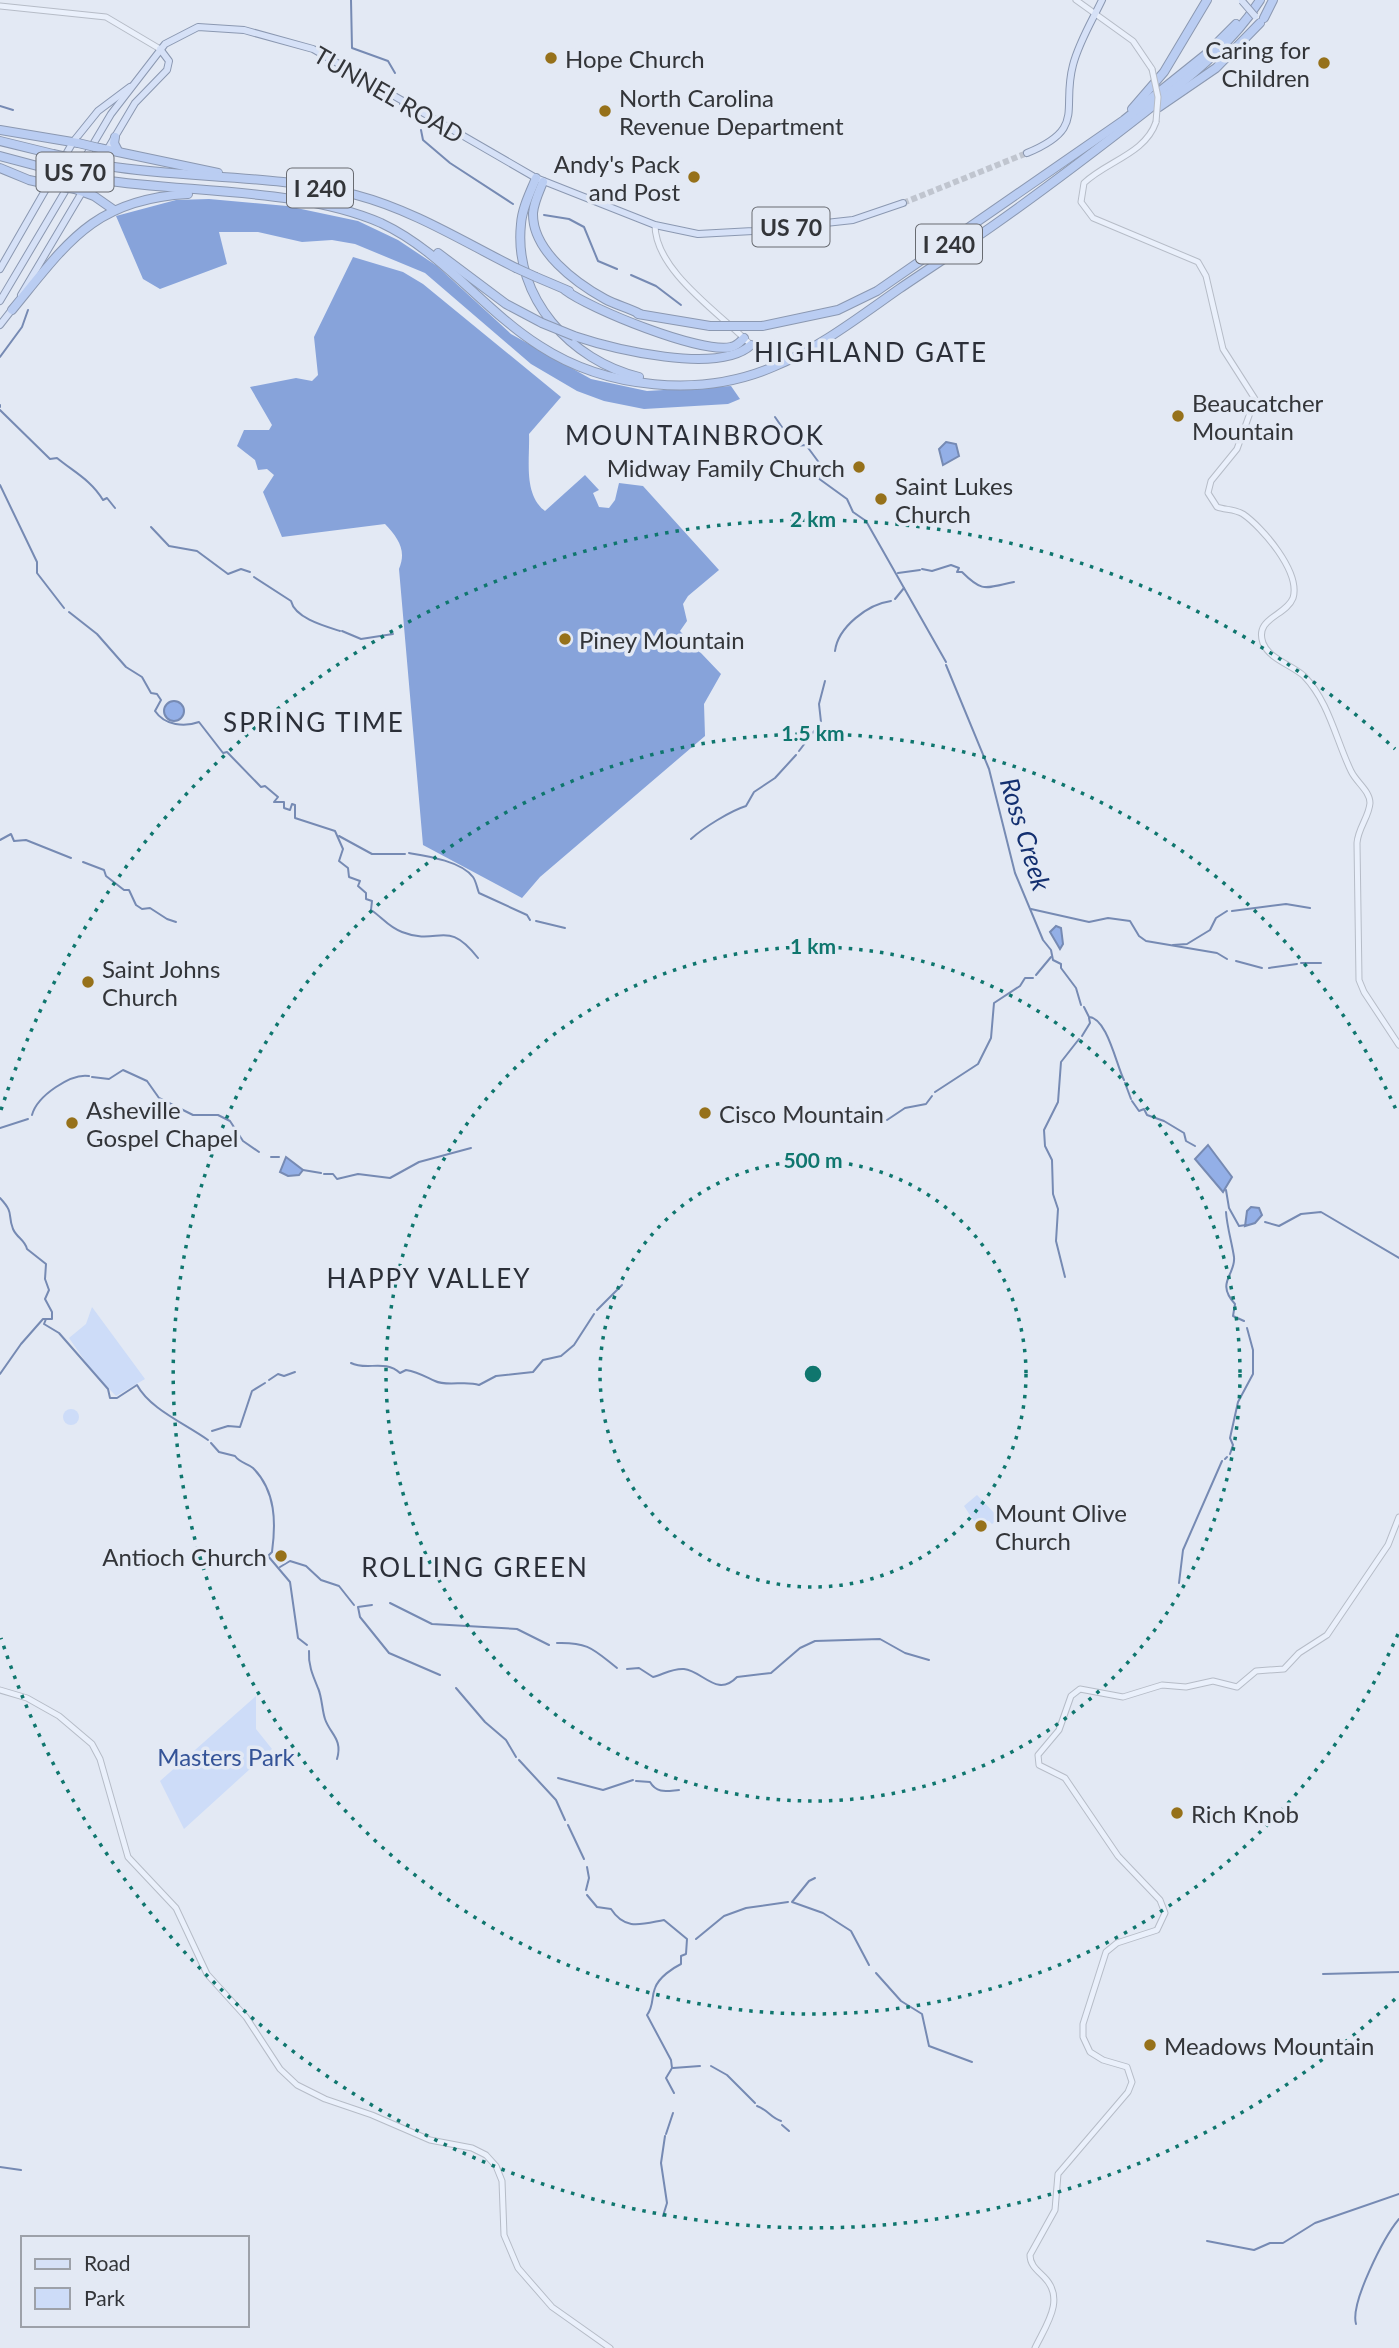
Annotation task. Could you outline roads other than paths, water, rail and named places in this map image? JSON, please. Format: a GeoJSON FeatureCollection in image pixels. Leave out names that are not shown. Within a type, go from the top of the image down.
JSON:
{"type":"FeatureCollection","features":[{"type":"Feature","properties":{"kind":"highway"},"geometry":{"type":"LineString","coordinates":[[1118,123],[1164,72],[1207,0]]}},
{"type":"Feature","properties":{"kind":"highway","name":"I 240"},"geometry":{"type":"LineString","coordinates":[[0,141],[107,166],[309,186],[376,201],[536,277],[640,314],[710,326],[762,326],[818,316],[869,296],[969,231],[1118,123],[1205,55],[1255,0]]}},
{"type":"Feature","properties":{"kind":"highway","name":"I 240"},"geometry":{"type":"LineString","coordinates":[[0,156],[102,180],[329,206],[367,218],[404,236],[440,261],[511,325],[561,358],[615,378],[681,384],[729,379],[758,372],[792,358],[858,318],[1094,154],[1219,50],[1260,0]]}},
{"type":"Feature","properties":{"kind":"highway"},"geometry":{"type":"LineString","coordinates":[[1094,154],[1216,68],[1260,19],[1273,0]]}},
{"type":"Feature","properties":{"kind":"highway"},"geometry":{"type":"LineString","coordinates":[[0,130],[118,151],[238,179]]}},
{"type":"Feature","properties":{"kind":"highway"},"geometry":{"type":"LineString","coordinates":[[115,137],[114,144],[118,151]]}},
{"type":"Feature","properties":{"kind":"highway"},"geometry":{"type":"LineString","coordinates":[[0,168],[52,186],[79,190],[114,210]]}},
{"type":"Feature","properties":{"kind":"highway"},"geometry":{"type":"LineString","coordinates":[[540,180],[533,216],[545,247],[580,283],[640,314]]}},
{"type":"Feature","properties":{"kind":"highway"},"geometry":{"type":"LineString","coordinates":[[540,180],[521,222],[522,255],[534,295],[553,324],[577,348],[609,368],[644,378],[681,384]]}},
{"type":"Feature","properties":{"kind":"highway"},"geometry":{"type":"LineString","coordinates":[[12,310],[75,236],[114,210],[160,196],[213,192]]}},
{"type":"Feature","properties":{"kind":"highway"},"geometry":{"type":"LineString","coordinates":[[404,236],[426,244],[490,293],[542,323],[574,336],[629,351],[683,358],[724,355],[751,345]]}},
{"type":"Feature","properties":{"kind":"highway"},"geometry":{"type":"LineString","coordinates":[[565,289],[683,341],[724,348],[737,345],[744,338]]}},
{"type":"Feature","properties":{"kind":"main road"},"geometry":{"type":"LineString","coordinates":[[1076,0],[1133,41],[1152,69],[1158,97],[1156,122],[1152,133],[1141,145],[1088,180],[1081,190],[1081,202],[1093,218],[1186,254],[1198,262],[1206,276],[1223,349],[1254,394],[1254,407],[1237,449],[1211,481],[1208,494],[1217,507],[1236,511],[1246,517],[1282,557],[1291,576],[1293,595],[1287,607],[1267,621],[1262,634],[1263,643],[1272,654],[1304,676],[1315,690],[1353,775],[1369,797],[1370,805],[1359,829],[1357,843],[1359,980],[1399,1045]]}},
{"type":"Feature","properties":{"kind":"main road"},"geometry":{"type":"LineString","coordinates":[[1027,153],[1048,143],[1064,127],[1071,108],[1073,63],[1101,0]]}},
{"type":"Feature","properties":{"kind":"main road"},"geometry":{"type":"LineString","coordinates":[[1241,0],[1260,19]]}},
{"type":"Feature","properties":{"kind":"main road"},"geometry":{"type":"LineString","coordinates":[[0,6],[106,17],[160,49],[169,61],[167,70],[143,92],[115,137],[103,149],[12,310],[0,325]]}},
{"type":"Feature","properties":{"kind":"main road","name":"TUNNEL ROAD"},"geometry":{"type":"LineString","coordinates":[[0,301],[92,145],[160,49],[187,30],[214,26],[291,41],[335,60],[540,180],[655,225],[698,234],[753,230],[853,220],[904,203]]}},
{"type":"Feature","properties":{"kind":"main road"},"geometry":{"type":"LineString","coordinates":[[0,269],[97,111],[134,84]]}},
{"type":"Feature","properties":{"kind":"main road"},"geometry":{"type":"LineString","coordinates":[[655,225],[657,243],[667,261],[751,345]]}},
{"type":"Feature","properties":{"kind":"main road"},"geometry":{"type":"LineString","coordinates":[[1035,2348],[1052,2311],[1054,2296],[1049,2283],[1033,2266],[1030,2255],[1055,2210],[1056,2179],[1128,2092],[1132,2082],[1127,2067],[1103,2060],[1090,2052],[1083,2036],[1083,2024],[1106,1952],[1117,1944],[1157,1930],[1165,1913],[1160,1900],[1118,1856],[1066,1778],[1039,1765],[1038,1755],[1059,1730],[1073,1693],[1080,1689],[1123,1698],[1162,1685],[1186,1687],[1213,1682],[1237,1686],[1256,1671],[1284,1669],[1299,1653],[1327,1635],[1388,1545],[1399,1517]]}},
{"type":"Feature","properties":{"kind":"main road"},"geometry":{"type":"LineString","coordinates":[[0,1690],[27,1698],[59,1716],[92,1744],[103,1768],[128,1857],[176,1908],[207,1974],[246,2017],[280,2069],[297,2085],[325,2099],[372,2115],[430,2140],[472,2148],[486,2155],[496,2166],[502,2181],[505,2235],[518,2268],[552,2308],[610,2348]]}},
{"type":"Feature","properties":{"kind":"waterway","name":"Ross Creek"},"geometry":{"type":"LineString","coordinates":[[351,0],[352,48],[388,61],[395,73]]}},
{"type":"Feature","properties":{"kind":"waterway","name":"Ross Creek"},"geometry":{"type":"LineString","coordinates":[[400,104],[417,115]]}},
{"type":"Feature","properties":{"kind":"waterway"},"geometry":{"type":"LineString","coordinates":[[0,106],[13,110]]}},
{"type":"Feature","properties":{"kind":"waterway","name":"Ross Creek"},"geometry":{"type":"LineString","coordinates":[[421,130],[423,140],[450,163],[513,204]]}},
{"type":"Feature","properties":{"kind":"waterway","name":"Ross Creek"},"geometry":{"type":"LineString","coordinates":[[544,215],[569,219],[584,227],[598,261],[617,269]]}},
{"type":"Feature","properties":{"kind":"waterway","name":"Ross Creek"},"geometry":{"type":"LineString","coordinates":[[631,275],[656,286],[681,305]]}},
{"type":"Feature","properties":{"kind":"waterway"},"geometry":{"type":"LineString","coordinates":[[0,357],[22,327],[28,310]]}},
{"type":"Feature","properties":{"kind":"waterway"},"geometry":{"type":"LineString","coordinates":[[0,410],[50,459],[57,458],[76,472],[103,500],[107,498],[115,508]]}},
{"type":"Feature","properties":{"kind":"waterway","name":"Ross Creek"},"geometry":{"type":"LineString","coordinates":[[775,417],[795,446],[806,445],[823,468],[818,478],[847,499],[853,512],[866,521],[946,662]]}},
{"type":"Feature","properties":{"kind":"waterway"},"geometry":{"type":"LineString","coordinates":[[0,485],[37,562],[37,573],[64,608]]}},
{"type":"Feature","properties":{"kind":"waterway"},"geometry":{"type":"LineString","coordinates":[[151,527],[169,546],[197,551],[228,574],[241,569],[250,572]]}},
{"type":"Feature","properties":{"kind":"waterway"},"geometry":{"type":"LineString","coordinates":[[922,569],[932,571],[951,565],[959,568],[957,572],[962,572],[975,583],[985,587],[1014,582]]}},
{"type":"Feature","properties":{"kind":"waterway"},"geometry":{"type":"LineString","coordinates":[[898,573],[920,570]]}},
{"type":"Feature","properties":{"kind":"waterway"},"geometry":{"type":"LineString","coordinates":[[254,577],[291,601],[304,617],[340,631]]}},
{"type":"Feature","properties":{"kind":"waterway"},"geometry":{"type":"LineString","coordinates":[[895,599],[904,588]]}},
{"type":"Feature","properties":{"kind":"waterway"},"geometry":{"type":"LineString","coordinates":[[835,651],[837,642],[848,625],[864,612],[891,601]]}},
{"type":"Feature","properties":{"kind":"waterway"},"geometry":{"type":"LineString","coordinates":[[69,612],[97,634],[126,667],[142,677],[151,693],[157,694],[161,700],[155,711],[159,716],[176,724],[199,722],[223,753],[227,752],[261,787],[265,786],[278,797],[274,802],[284,802],[284,808],[290,810],[292,804],[295,805],[295,818],[335,831],[343,849],[339,861],[348,868],[349,877],[360,881],[358,886],[366,893],[366,899],[372,901],[371,910],[402,932],[415,936],[442,935],[458,939],[478,958]]}},
{"type":"Feature","properties":{"kind":"waterway"},"geometry":{"type":"LineString","coordinates":[[342,631],[361,639],[393,634]]}},
{"type":"Feature","properties":{"kind":"waterway","name":"Ross Creek"},"geometry":{"type":"LineString","coordinates":[[946,665],[989,769],[1015,873],[1043,940],[1051,950],[1053,960],[1061,964],[1061,968],[1076,988],[1081,1005]]}},
{"type":"Feature","properties":{"kind":"waterway"},"geometry":{"type":"LineString","coordinates":[[799,751],[821,722],[819,704],[825,681]]}},
{"type":"Feature","properties":{"kind":"waterway"},"geometry":{"type":"LineString","coordinates":[[691,839],[717,820],[746,806],[754,792],[775,778],[796,755]]}},
{"type":"Feature","properties":{"kind":"waterway"},"geometry":{"type":"LineString","coordinates":[[0,840],[11,834],[14,841],[26,840],[71,858]]}},
{"type":"Feature","properties":{"kind":"waterway"},"geometry":{"type":"LineString","coordinates":[[339,836],[372,854],[405,854]]}},
{"type":"Feature","properties":{"kind":"waterway"},"geometry":{"type":"LineString","coordinates":[[409,853],[443,860],[468,871],[479,893],[527,915],[530,920]]}},
{"type":"Feature","properties":{"kind":"waterway"},"geometry":{"type":"LineString","coordinates":[[83,862],[104,870],[106,876],[124,890],[129,890],[136,905],[142,909],[150,908],[176,922]]}},
{"type":"Feature","properties":{"kind":"waterway"},"geometry":{"type":"LineString","coordinates":[[1232,911],[1286,904],[1310,908]]}},
{"type":"Feature","properties":{"kind":"waterway"},"geometry":{"type":"LineString","coordinates":[[1031,909],[1089,922],[1108,918],[1130,921],[1139,936],[1146,941],[1217,953],[1227,959]]}},
{"type":"Feature","properties":{"kind":"waterway"},"geometry":{"type":"LineString","coordinates":[[1173,945],[1187,944],[1210,930],[1216,918],[1227,911]]}},
{"type":"Feature","properties":{"kind":"waterway"},"geometry":{"type":"LineString","coordinates":[[536,921],[565,928]]}},
{"type":"Feature","properties":{"kind":"waterway"},"geometry":{"type":"LineString","coordinates":[[1036,975],[1051,957]]}},
{"type":"Feature","properties":{"kind":"waterway"},"geometry":{"type":"LineString","coordinates":[[1236,961],[1262,968]]}},
{"type":"Feature","properties":{"kind":"waterway"},"geometry":{"type":"LineString","coordinates":[[1301,963],[1321,963]]}},
{"type":"Feature","properties":{"kind":"waterway"},"geometry":{"type":"LineString","coordinates":[[1269,968],[1297,964]]}},
{"type":"Feature","properties":{"kind":"waterway"},"geometry":{"type":"LineString","coordinates":[[935,1092],[978,1064],[991,1038],[994,1003],[1020,986],[1025,978],[1033,978]]}},
{"type":"Feature","properties":{"kind":"waterway","name":"Ross Creek"},"geometry":{"type":"LineString","coordinates":[[1084,1007],[1089,1017],[1095,1019],[1106,1033],[1124,1080]]}},
{"type":"Feature","properties":{"kind":"waterway"},"geometry":{"type":"LineString","coordinates":[[1082,1036],[1090,1023],[1089,1018]]}},
{"type":"Feature","properties":{"kind":"waterway"},"geometry":{"type":"LineString","coordinates":[[1065,1277],[1056,1241],[1058,1209],[1053,1194],[1052,1160],[1045,1146],[1044,1130],[1058,1102],[1061,1062],[1079,1039]]}},
{"type":"Feature","properties":{"kind":"waterway"},"geometry":{"type":"LineString","coordinates":[[92,1077],[109,1079],[123,1070],[147,1081],[159,1098],[193,1115],[218,1115],[230,1121],[243,1141],[259,1152]]}},
{"type":"Feature","properties":{"kind":"waterway"},"geometry":{"type":"LineString","coordinates":[[32,1115],[40,1100],[56,1087],[73,1078],[89,1076]]}},
{"type":"Feature","properties":{"kind":"waterway","name":"Ross Creek"},"geometry":{"type":"LineString","coordinates":[[1125,1083],[1131,1099]]}},
{"type":"Feature","properties":{"kind":"waterway"},"geometry":{"type":"LineString","coordinates":[[887,1120],[905,1108],[926,1104],[932,1096]]}},
{"type":"Feature","properties":{"kind":"waterway","name":"Ross Creek"},"geometry":{"type":"LineString","coordinates":[[1132,1101],[1139,1111],[1144,1109],[1147,1115],[1184,1133],[1186,1141],[1195,1146]]}},
{"type":"Feature","properties":{"kind":"waterway"},"geometry":{"type":"LineString","coordinates":[[0,1128],[28,1119]]}},
{"type":"Feature","properties":{"kind":"waterway"},"geometry":{"type":"LineString","coordinates":[[324,1174],[333,1174],[337,1179],[358,1174],[390,1178],[419,1162],[471,1148]]}},
{"type":"Feature","properties":{"kind":"waterway"},"geometry":{"type":"LineString","coordinates":[[271,1157],[279,1157]]}},
{"type":"Feature","properties":{"kind":"waterway"},"geometry":{"type":"LineString","coordinates":[[303,1170],[321,1173]]}},
{"type":"Feature","properties":{"kind":"waterway"},"geometry":{"type":"LineString","coordinates":[[1226,1190],[1229,1208],[1239,1226],[1246,1225]]}},
{"type":"Feature","properties":{"kind":"waterway"},"geometry":{"type":"LineString","coordinates":[[0,1198],[9,1211],[15,1232],[27,1249],[46,1264],[45,1279],[49,1290],[45,1299],[52,1312],[52,1319],[43,1319],[0,1374]]}},
{"type":"Feature","properties":{"kind":"waterway"},"geometry":{"type":"LineString","coordinates":[[1226,1212],[1234,1257],[1226,1284],[1229,1296],[1235,1304],[1233,1316],[1244,1321]]}},
{"type":"Feature","properties":{"kind":"waterway"},"geometry":{"type":"LineString","coordinates":[[1265,1222],[1279,1226],[1301,1214],[1321,1212],[1399,1258]]}},
{"type":"Feature","properties":{"kind":"waterway"},"geometry":{"type":"LineString","coordinates":[[597,1310],[622,1285]]}},
{"type":"Feature","properties":{"kind":"waterway"},"geometry":{"type":"LineString","coordinates":[[351,1363],[388,1367],[400,1373],[406,1370],[440,1383],[479,1385],[496,1376],[533,1372],[543,1360],[561,1356],[574,1345],[594,1314]]}},
{"type":"Feature","properties":{"kind":"waterway"},"geometry":{"type":"LineString","coordinates":[[46,1319],[44,1324],[59,1333],[108,1389],[110,1398],[117,1398],[137,1385],[159,1408],[208,1440]]}},
{"type":"Feature","properties":{"kind":"waterway"},"geometry":{"type":"LineString","coordinates":[[1230,1454],[1233,1445],[1230,1438],[1238,1402],[1253,1374],[1253,1350],[1247,1328]]}},
{"type":"Feature","properties":{"kind":"waterway"},"geometry":{"type":"LineString","coordinates":[[269,1380],[278,1374],[284,1376],[295,1372]]}},
{"type":"Feature","properties":{"kind":"waterway"},"geometry":{"type":"LineString","coordinates":[[212,1431],[228,1426],[240,1427],[252,1391],[265,1383]]}},
{"type":"Feature","properties":{"kind":"waterway"},"geometry":{"type":"LineString","coordinates":[[211,1443],[219,1452],[235,1456],[253,1468],[266,1487],[274,1519],[272,1552],[268,1556],[290,1582],[298,1638],[307,1645]]}},
{"type":"Feature","properties":{"kind":"waterway"},"geometry":{"type":"LineString","coordinates":[[1179,1583],[1183,1550],[1222,1461]]}},
{"type":"Feature","properties":{"kind":"waterway"},"geometry":{"type":"LineString","coordinates":[[280,1567],[290,1561],[306,1566],[321,1580],[339,1586],[354,1605]]}},
{"type":"Feature","properties":{"kind":"waterway"},"geometry":{"type":"LineString","coordinates":[[390,1603],[432,1624],[517,1629],[549,1645]]}},
{"type":"Feature","properties":{"kind":"waterway"},"geometry":{"type":"LineString","coordinates":[[372,1605],[358,1607],[360,1617],[389,1653],[440,1675]]}},
{"type":"Feature","properties":{"kind":"waterway"},"geometry":{"type":"LineString","coordinates":[[627,1669],[639,1668],[653,1677],[684,1669],[710,1682],[723,1685],[737,1677],[771,1673],[800,1648],[815,1641],[880,1639],[905,1653],[929,1660]]}},
{"type":"Feature","properties":{"kind":"waterway"},"geometry":{"type":"LineString","coordinates":[[557,1643],[590,1648],[617,1668]]}},
{"type":"Feature","properties":{"kind":"waterway"},"geometry":{"type":"LineString","coordinates":[[309,1651],[310,1666],[325,1719],[337,1742],[337,1759]]}},
{"type":"Feature","properties":{"kind":"waterway"},"geometry":{"type":"LineString","coordinates":[[456,1688],[485,1722],[506,1740],[516,1757]]}},
{"type":"Feature","properties":{"kind":"waterway"},"geometry":{"type":"LineString","coordinates":[[519,1760],[556,1800],[565,1820]]}},
{"type":"Feature","properties":{"kind":"waterway"},"geometry":{"type":"LineString","coordinates":[[558,1778],[603,1790],[633,1780]]}},
{"type":"Feature","properties":{"kind":"waterway"},"geometry":{"type":"LineString","coordinates":[[636,1781],[650,1782],[663,1791],[679,1790]]}},
{"type":"Feature","properties":{"kind":"waterway"},"geometry":{"type":"LineString","coordinates":[[568,1825],[584,1859]]}},
{"type":"Feature","properties":{"kind":"waterway"},"geometry":{"type":"LineString","coordinates":[[586,1890],[589,1878],[587,1867]]}},
{"type":"Feature","properties":{"kind":"waterway"},"geometry":{"type":"LineString","coordinates":[[815,1878],[809,1881],[792,1902],[823,1913],[851,1931],[869,1965]]}},
{"type":"Feature","properties":{"kind":"waterway"},"geometry":{"type":"LineString","coordinates":[[587,1895],[597,1907],[611,1909],[622,1921],[634,1924],[664,1920],[687,1939],[686,1954],[681,1956],[681,1964],[666,1973],[657,1984],[647,2015],[671,2060],[672,2068],[666,2078],[674,2093]]}},
{"type":"Feature","properties":{"kind":"waterway"},"geometry":{"type":"LineString","coordinates":[[696,1939],[724,1916],[746,1908],[788,1902]]}},
{"type":"Feature","properties":{"kind":"waterway"},"geometry":{"type":"LineString","coordinates":[[1323,1974],[1399,1972]]}},
{"type":"Feature","properties":{"kind":"waterway"},"geometry":{"type":"LineString","coordinates":[[876,1973],[901,2001],[922,2014],[929,2046],[972,2062]]}},
{"type":"Feature","properties":{"kind":"waterway"},"geometry":{"type":"LineString","coordinates":[[673,2068],[700,2066]]}},
{"type":"Feature","properties":{"kind":"waterway"},"geometry":{"type":"LineString","coordinates":[[711,2066],[727,2075],[755,2103]]}},
{"type":"Feature","properties":{"kind":"waterway"},"geometry":{"type":"LineString","coordinates":[[757,2106],[781,2121]]}},
{"type":"Feature","properties":{"kind":"waterway"},"geometry":{"type":"LineString","coordinates":[[666,2134],[673,2113]]}},
{"type":"Feature","properties":{"kind":"waterway"},"geometry":{"type":"LineString","coordinates":[[782,2125],[789,2131]]}},
{"type":"Feature","properties":{"kind":"waterway"},"geometry":{"type":"LineString","coordinates":[[663,2216],[667,2203],[661,2163],[665,2136]]}},
{"type":"Feature","properties":{"kind":"waterway"},"geometry":{"type":"LineString","coordinates":[[0,2167],[21,2170]]}},
{"type":"Feature","properties":{"kind":"waterway"},"geometry":{"type":"LineString","coordinates":[[1207,2241],[1254,2250],[1270,2243],[1283,2243],[1315,2223],[1399,2194]]}},
{"type":"Feature","properties":{"kind":"waterway"},"geometry":{"type":"LineString","coordinates":[[1356,2324],[1358,2301],[1363,2286],[1385,2240],[1399,2219]]}},
{"type":"Feature","properties":{"kind":"tunnel"},"geometry":{"type":"LineString","coordinates":[[903,203],[1027,153]]}},
{"type":"Feature","properties":{"kind":"place","name":"Hope Church"},"geometry":{"type":"Point","coordinates":[551,58]}},
{"type":"Feature","properties":{"kind":"place","name":"Caring for Children"},"geometry":{"type":"Point","coordinates":[1324,63]}},
{"type":"Feature","properties":{"kind":"place","name":"North Carolina Revenue Department"},"geometry":{"type":"Point","coordinates":[605,111]}},
{"type":"Feature","properties":{"kind":"place","name":"Andy's Pack and Post"},"geometry":{"type":"Point","coordinates":[694,177]}},
{"type":"Feature","properties":{"kind":"place","name":"Beaucatcher Mountain"},"geometry":{"type":"Point","coordinates":[1178,416]}},
{"type":"Feature","properties":{"kind":"place","name":"Midway Family Church"},"geometry":{"type":"Point","coordinates":[859,467]}},
{"type":"Feature","properties":{"kind":"place","name":"Saint Lukes Church"},"geometry":{"type":"Point","coordinates":[881,499]}},
{"type":"Feature","properties":{"kind":"place","name":"Piney Mountain"},"geometry":{"type":"Point","coordinates":[565,639]}},
{"type":"Feature","properties":{"kind":"place","name":"Saint Johns Church"},"geometry":{"type":"Point","coordinates":[88,982]}},
{"type":"Feature","properties":{"kind":"place","name":"Cisco Mountain"},"geometry":{"type":"Point","coordinates":[705,1113]}},
{"type":"Feature","properties":{"kind":"place","name":"Asheville Gospel Chapel"},"geometry":{"type":"Point","coordinates":[72,1123]}},
{"type":"Feature","properties":{"kind":"place","name":"Mount Olive Church"},"geometry":{"type":"Point","coordinates":[981,1526]}},
{"type":"Feature","properties":{"kind":"place","name":"Antioch Church"},"geometry":{"type":"Point","coordinates":[281,1556]}},
{"type":"Feature","properties":{"kind":"place","name":"Rich Knob"},"geometry":{"type":"Point","coordinates":[1177,1813]}},
{"type":"Feature","properties":{"kind":"place","name":"Meadows Mountain"},"geometry":{"type":"Point","coordinates":[1150,2045]}},
{"type":"Feature","properties":{"kind":"district","name":"HIGHLAND GATE"},"geometry":{"type":"Point","coordinates":[871,352]}},
{"type":"Feature","properties":{"kind":"district","name":"MOUNTAINBROOK"},"geometry":{"type":"Point","coordinates":[695,435]}},
{"type":"Feature","properties":{"kind":"district","name":"SPRING TIME"},"geometry":{"type":"Point","coordinates":[314,722]}},
{"type":"Feature","properties":{"kind":"district","name":"HAPPY VALLEY"},"geometry":{"type":"Point","coordinates":[429,1278]}},
{"type":"Feature","properties":{"kind":"district","name":"ROLLING GREEN"},"geometry":{"type":"Point","coordinates":[475,1567]}},
{"type":"Feature","properties":{"kind":"park label","name":"Masters Park"},"geometry":{"type":"Point","coordinates":[226,1756]}}]}
